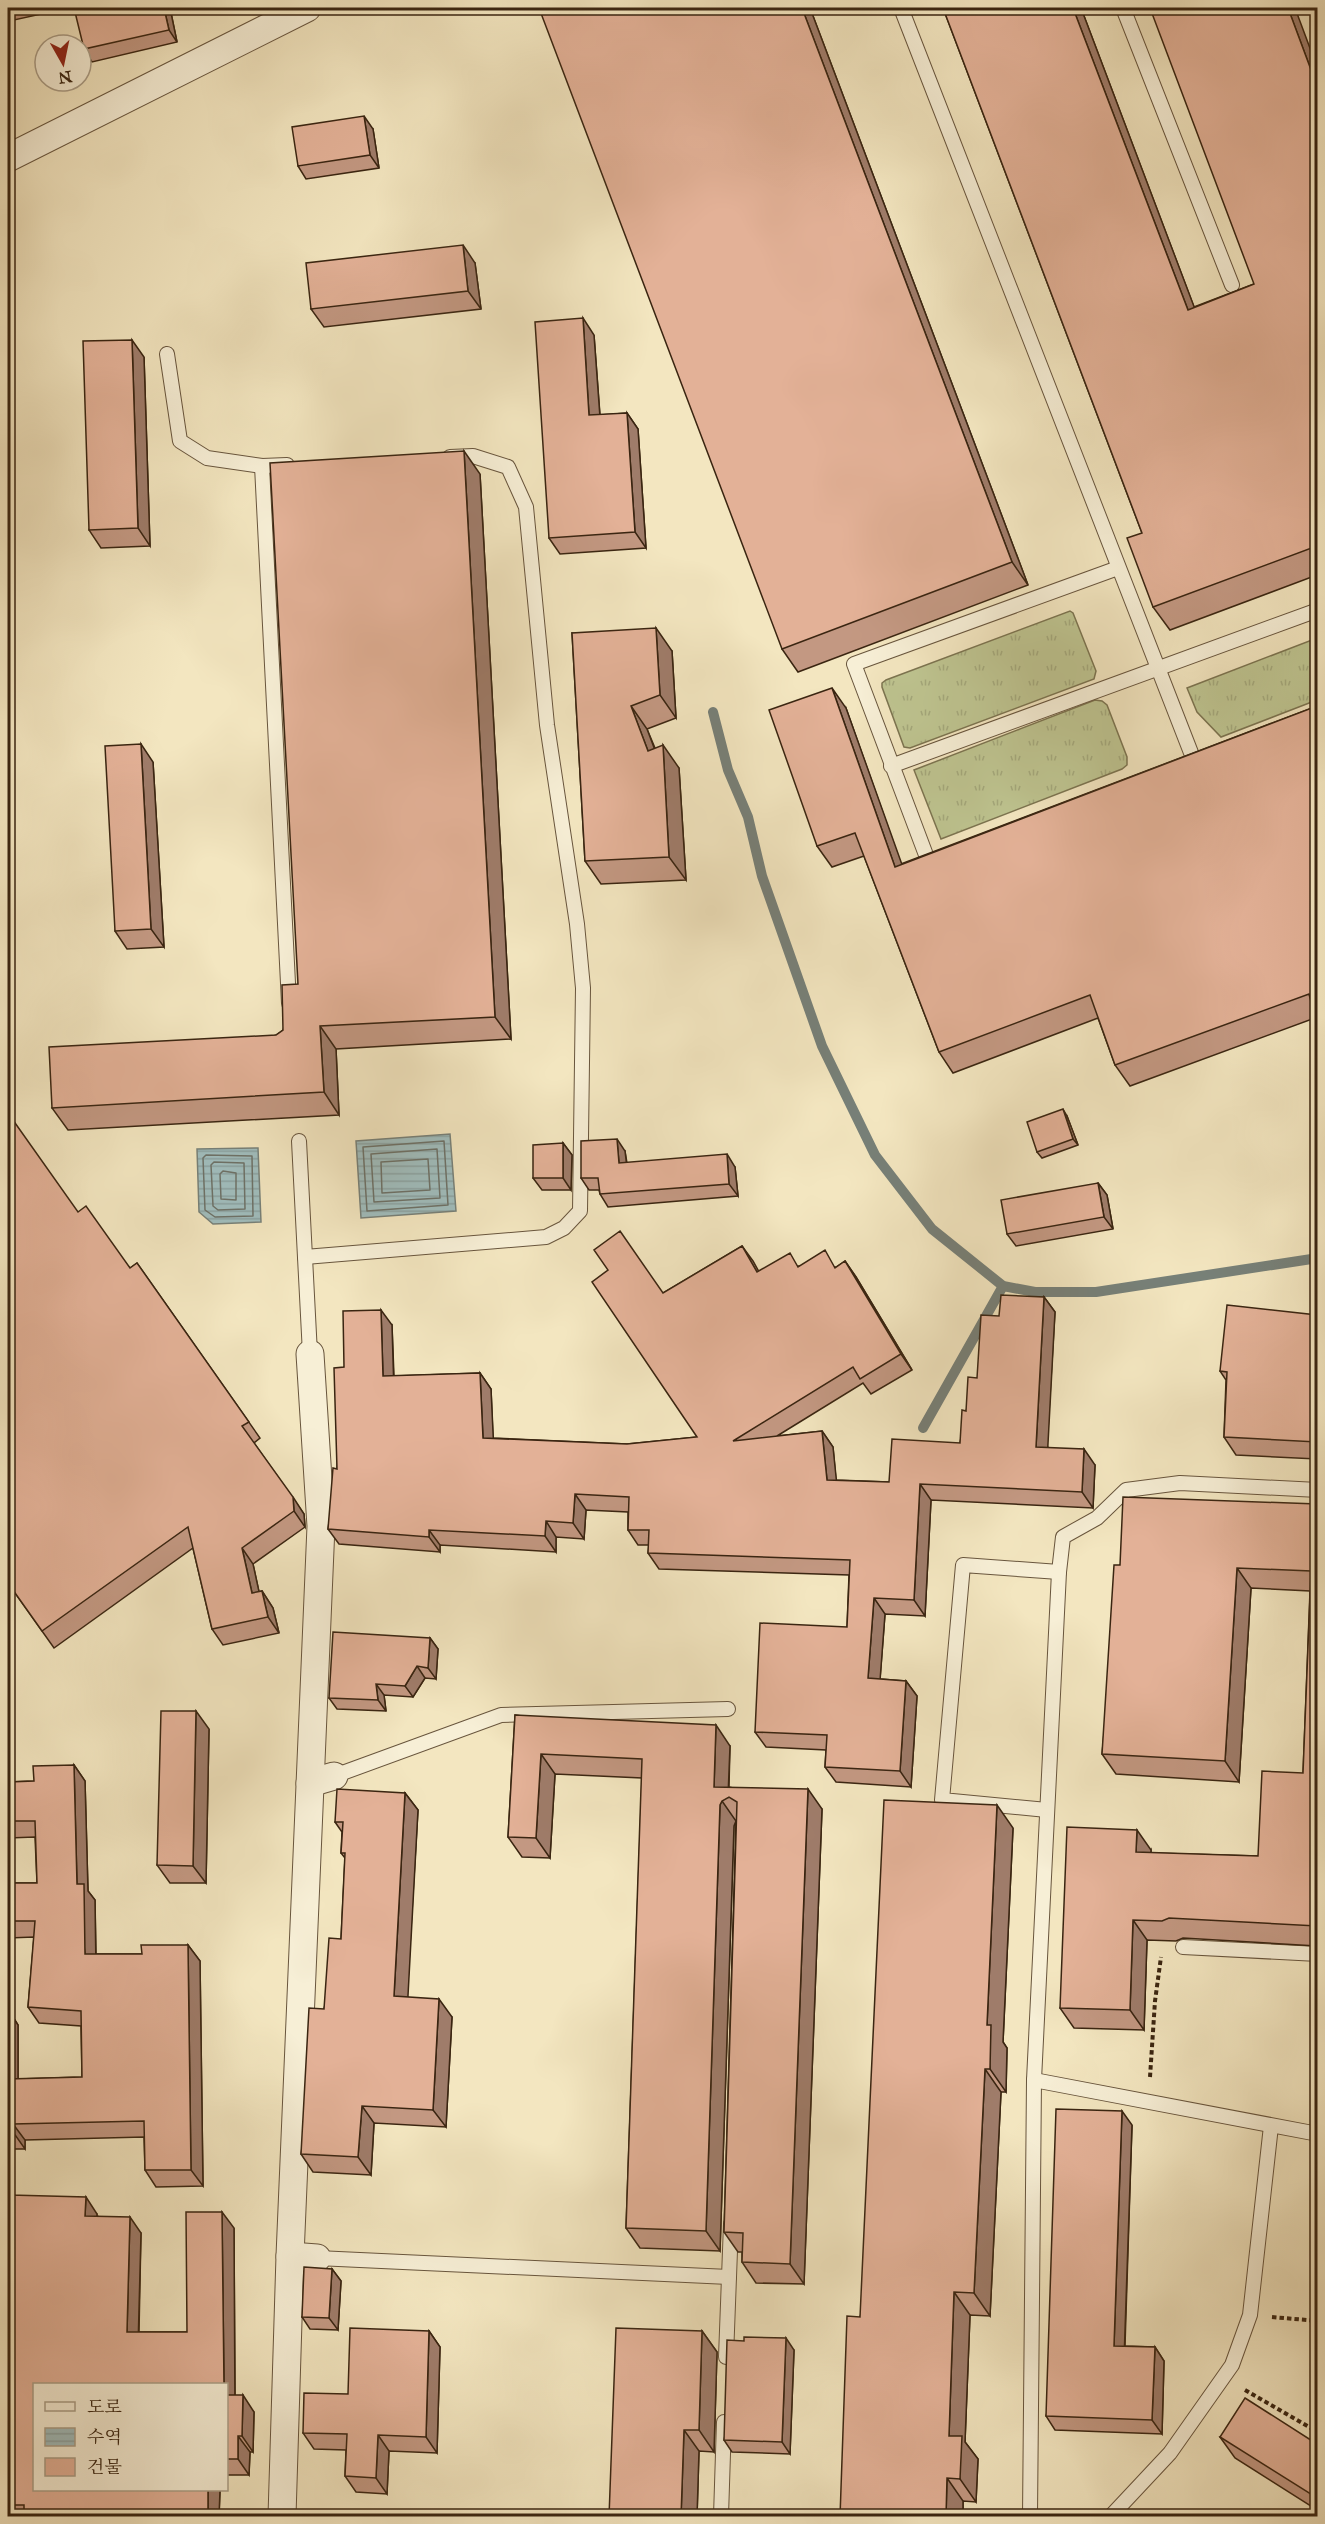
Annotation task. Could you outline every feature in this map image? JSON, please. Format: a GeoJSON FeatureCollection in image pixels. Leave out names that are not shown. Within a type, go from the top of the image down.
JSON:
{"type":"FeatureCollection","features":[{"type":"Feature","properties":{"kind":"street"},"geometry":{"type":"LineString","coordinates":[[8,158],[307,8]]}},
{"type":"Feature","properties":{"kind":"street"},"geometry":{"type":"LineString","coordinates":[[282,2517],[290,2256],[322,1780],[321,1526],[309,1354]]}},
{"type":"Feature","properties":{"kind":"street"},"geometry":{"type":"LineString","coordinates":[[290,2256],[317,2258]]}},
{"type":"Feature","properties":{"kind":"lane"},"geometry":{"type":"LineString","coordinates":[[901,8],[1195,763]]}},
{"type":"Feature","properties":{"kind":"lane"},"geometry":{"type":"LineString","coordinates":[[1123,8],[1232,285]]}},
{"type":"Feature","properties":{"kind":"lane"},"geometry":{"type":"LineString","coordinates":[[167,354],[180,441],[207,458],[262,466],[297,464]]}},
{"type":"Feature","properties":{"kind":"lane"},"geometry":{"type":"LineString","coordinates":[[305,1257],[546,1237],[564,1228],[580,1210],[583,988],[577,924],[547,725],[526,507],[508,467],[473,456],[438,458]]}},
{"type":"Feature","properties":{"kind":"lane"},"geometry":{"type":"LineString","coordinates":[[262,466],[290,1013]]}},
{"type":"Feature","properties":{"kind":"lane"},"geometry":{"type":"LineString","coordinates":[[951,855],[929,863],[854,664],[1118,568]]}},
{"type":"Feature","properties":{"kind":"lane"},"geometry":{"type":"LineString","coordinates":[[891,766],[1317,610]]}},
{"type":"Feature","properties":{"kind":"lane"},"geometry":{"type":"LineString","coordinates":[[299,1141],[309,1354]]}},
{"type":"Feature","properties":{"kind":"lane"},"geometry":{"type":"LineString","coordinates":[[1030,2517],[1034,2080],[1059,1572],[1063,1537],[1096,1518],[1126,1490],[1180,1483],[1317,1490]]}},
{"type":"Feature","properties":{"kind":"lane"},"geometry":{"type":"LineString","coordinates":[[1047,1810],[942,1800],[963,1564],[1059,1572]]}},
{"type":"Feature","properties":{"kind":"lane"},"geometry":{"type":"LineString","coordinates":[[322,1780],[501,1715],[728,1709]]}},
{"type":"Feature","properties":{"kind":"lane"},"geometry":{"type":"LineString","coordinates":[[1183,1947],[1317,1954]]}},
{"type":"Feature","properties":{"kind":"lane"},"geometry":{"type":"LineString","coordinates":[[1034,2080],[1317,2134]]}},
{"type":"Feature","properties":{"kind":"lane"},"geometry":{"type":"LineString","coordinates":[[1111,2517],[1170,2453],[1232,2365],[1250,2315],[1271,2126]]}},
{"type":"Feature","properties":{"kind":"lane"},"geometry":{"type":"LineString","coordinates":[[726,2373],[731,2206]]}},
{"type":"Feature","properties":{"kind":"lane"},"geometry":{"type":"LineString","coordinates":[[317,2258],[729,2277]]}},
{"type":"Feature","properties":{"kind":"lane"},"geometry":{"type":"LineString","coordinates":[[721,2517],[725,2409]]}},
{"type":"Feature","properties":{"kind":"path"},"geometry":{"type":"LineString","coordinates":[[1149,2102],[1160,1957],[1168,1949],[1183,1947]]}},
{"type":"Feature","properties":{"kind":"path"},"geometry":{"type":"LineString","coordinates":[[1250,2315],[1317,2321]]}},
{"type":"Feature","properties":{"kind":"path"},"geometry":{"type":"LineString","coordinates":[[1224,2377],[1317,2432]]}},
{"type":"Feature","properties":{"kind":"green space"},"geometry":{"type":"Polygon","coordinates":[[[1070,611],[1073,613],[1096,671],[1094,679],[910,748],[904,747],[882,683],[1070,611]]]}},
{"type":"Feature","properties":{"kind":"green space"},"geometry":{"type":"Polygon","coordinates":[[[1317,638],[1317,700],[1221,737],[1197,712],[1187,688],[1317,638]]]}},
{"type":"Feature","properties":{"kind":"green space"},"geometry":{"type":"Polygon","coordinates":[[[1095,700],[1107,705],[1127,757],[1127,765],[1122,769],[941,839],[914,770],[1095,700]]]}},
{"type":"Feature","properties":{"kind":"water"},"geometry":{"type":"Polygon","coordinates":[[[450,1134],[456,1211],[361,1218],[356,1141],[450,1134]]]}},
{"type":"Feature","properties":{"kind":"water"},"geometry":{"type":"Polygon","coordinates":[[[258,1148],[261,1222],[213,1224],[199,1212],[197,1149],[258,1148]]]}},
{"type":"Feature","properties":{"kind":"building"},"geometry":{"type":"Polygon","coordinates":[[[97,8],[164,8],[169,30],[93,47],[93,33],[80,33],[75,12],[97,8]]]}},
{"type":"Feature","properties":{"kind":"building"},"geometry":{"type":"Polygon","coordinates":[[[539,8],[802,8],[1012,562],[782,649],[539,8]]]}},
{"type":"Feature","properties":{"kind":"building"},"geometry":{"type":"Polygon","coordinates":[[[943,8],[1073,8],[1188,310],[1254,284],[1150,8],[1288,8],[1317,86],[1317,546],[1153,607],[1127,538],[1142,533],[943,8]]]}},
{"type":"Feature","properties":{"kind":"building"},"geometry":{"type":"Polygon","coordinates":[[[364,116],[370,155],[298,166],[292,127],[364,116]]]}},
{"type":"Feature","properties":{"kind":"building"},"geometry":{"type":"Polygon","coordinates":[[[463,245],[468,291],[311,309],[306,263],[463,245]]]}},
{"type":"Feature","properties":{"kind":"building"},"geometry":{"type":"Polygon","coordinates":[[[583,318],[589,415],[627,413],[635,532],[549,538],[535,322],[583,318]]]}},
{"type":"Feature","properties":{"kind":"building"},"geometry":{"type":"Polygon","coordinates":[[[132,340],[138,528],[89,530],[83,341],[132,340]]]}},
{"type":"Feature","properties":{"kind":"building"},"geometry":{"type":"Polygon","coordinates":[[[464,451],[495,1017],[320,1026],[324,1092],[52,1108],[49,1047],[276,1035],[283,1030],[282,985],[298,984],[270,463],[464,451]]]}},
{"type":"Feature","properties":{"kind":"building"},"geometry":{"type":"Polygon","coordinates":[[[656,628],[660,695],[631,706],[648,751],[663,745],[669,857],[585,861],[572,633],[656,628]]]}},
{"type":"Feature","properties":{"kind":"building"},"geometry":{"type":"Polygon","coordinates":[[[832,688],[895,867],[1317,706],[1317,1025],[1309,994],[1115,1065],[1090,995],[939,1052],[855,833],[817,846],[769,710],[832,688]]]}},
{"type":"Feature","properties":{"kind":"building"},"geometry":{"type":"Polygon","coordinates":[[[141,744],[151,929],[115,931],[105,746],[141,744]]]}},
{"type":"Feature","properties":{"kind":"building"},"geometry":{"type":"Polygon","coordinates":[[[1063,1109],[1073,1139],[1037,1152],[1027,1122],[1063,1109]]]}},
{"type":"Feature","properties":{"kind":"building"},"geometry":{"type":"Polygon","coordinates":[[[8,1113],[78,1212],[86,1206],[130,1268],[137,1263],[249,1422],[242,1426],[293,1497],[294,1511],[242,1548],[252,1593],[262,1591],[268,1617],[212,1629],[188,1527],[42,1631],[8,1583],[8,1113]]]}},
{"type":"Feature","properties":{"kind":"building"},"geometry":{"type":"Polygon","coordinates":[[[617,1139],[619,1163],[727,1154],[729,1184],[600,1194],[598,1178],[581,1178],[581,1141],[617,1139]]]}},
{"type":"Feature","properties":{"kind":"building"},"geometry":{"type":"Polygon","coordinates":[[[563,1143],[563,1178],[533,1178],[533,1145],[563,1143]]]}},
{"type":"Feature","properties":{"kind":"building"},"geometry":{"type":"Polygon","coordinates":[[[1098,1183],[1104,1217],[1007,1234],[1001,1200],[1098,1183]]]}},
{"type":"Feature","properties":{"kind":"building"},"geometry":{"type":"Polygon","coordinates":[[[620,1231],[663,1293],[742,1246],[757,1272],[790,1253],[798,1267],[825,1250],[835,1268],[845,1261],[901,1354],[860,1379],[853,1367],[733,1441],[822,1431],[827,1480],[889,1482],[892,1439],[960,1443],[962,1410],[966,1411],[968,1377],[977,1378],[981,1315],[999,1316],[1001,1295],[1044,1297],[1036,1447],[1084,1449],[1082,1492],[920,1484],[914,1600],[874,1598],[868,1678],[906,1681],[900,1771],[825,1767],[827,1735],[755,1732],[760,1623],[847,1627],[850,1560],[648,1553],[649,1530],[628,1530],[629,1497],[575,1494],[573,1523],[546,1521],[545,1536],[429,1530],[429,1537],[328,1529],[333,1468],[337,1469],[334,1368],[344,1367],[343,1311],[381,1310],[383,1376],[480,1373],[483,1438],[627,1444],[697,1437],[592,1282],[608,1270],[594,1250],[620,1231]]]}},
{"type":"Feature","properties":{"kind":"building"},"geometry":{"type":"Polygon","coordinates":[[[1227,1305],[1317,1315],[1317,1442],[1224,1437],[1227,1372],[1220,1371],[1227,1305]]]}},
{"type":"Feature","properties":{"kind":"building"},"geometry":{"type":"Polygon","coordinates":[[[1123,1497],[1317,1504],[1317,1926],[1169,1918],[1162,1921],[1133,1920],[1130,2010],[1060,2008],[1067,1827],[1137,1830],[1136,1852],[1258,1856],[1262,1771],[1303,1773],[1311,1571],[1237,1568],[1225,1761],[1102,1754],[1114,1565],[1120,1565],[1123,1497]]]}},
{"type":"Feature","properties":{"kind":"building"},"geometry":{"type":"Polygon","coordinates":[[[333,1632],[430,1638],[428,1668],[417,1666],[405,1686],[376,1684],[378,1700],[329,1698],[333,1632]]]}},
{"type":"Feature","properties":{"kind":"building"},"geometry":{"type":"Polygon","coordinates":[[[161,1711],[196,1711],[193,1866],[157,1865],[161,1711]]]}},
{"type":"Feature","properties":{"kind":"building"},"geometry":{"type":"Polygon","coordinates":[[[515,1715],[716,1725],[714,1787],[808,1789],[790,2264],[742,2262],[743,2233],[724,2232],[737,1802],[729,1797],[720,1805],[706,2231],[626,2228],[642,1759],[541,1754],[536,1838],[508,1837],[515,1715]]]}},
{"type":"Feature","properties":{"kind":"building"},"geometry":{"type":"Polygon","coordinates":[[[74,1765],[77,1884],[84,1884],[85,1954],[142,1954],[141,1945],[188,1945],[191,2170],[145,2170],[144,2121],[13,2124],[13,2132],[8,2132],[8,2079],[82,2077],[81,2011],[28,2007],[35,1921],[8,1921],[8,1883],[37,1883],[35,1821],[8,1821],[8,1782],[34,1781],[33,1766],[74,1765]]]}},
{"type":"Feature","properties":{"kind":"building"},"geometry":{"type":"Polygon","coordinates":[[[337,1789],[405,1793],[394,1996],[439,1999],[433,2110],[362,2106],[358,2157],[301,2154],[309,2008],[324,2009],[329,1938],[341,1939],[345,1853],[341,1853],[343,1822],[335,1822],[337,1789]]]}},
{"type":"Feature","properties":{"kind":"building"},"geometry":{"type":"Polygon","coordinates":[[[884,1800],[997,1805],[987,2025],[991,2025],[990,2069],[985,2069],[974,2293],[954,2292],[949,2436],[962,2436],[960,2479],[947,2478],[946,2517],[840,2517],[847,2316],[860,2317],[884,1800]]]}},
{"type":"Feature","properties":{"kind":"building"},"geometry":{"type":"Polygon","coordinates":[[[1056,2109],[1122,2111],[1114,2346],[1155,2347],[1152,2420],[1046,2416],[1056,2109]]]}},
{"type":"Feature","properties":{"kind":"building"},"geometry":{"type":"Polygon","coordinates":[[[8,2191],[10,2195],[86,2197],[85,2216],[130,2217],[127,2332],[187,2332],[186,2212],[222,2212],[224,2383],[33,2383],[33,2491],[208,2491],[208,2517],[24,2517],[24,2505],[8,2505],[8,2191]]]}},
{"type":"Feature","properties":{"kind":"building"},"geometry":{"type":"Polygon","coordinates":[[[304,2267],[332,2269],[329,2318],[302,2317],[304,2267]]]}},
{"type":"Feature","properties":{"kind":"building"},"geometry":{"type":"Polygon","coordinates":[[[350,2328],[429,2331],[426,2437],[378,2435],[376,2478],[345,2476],[347,2434],[303,2433],[304,2393],[348,2394],[350,2328]]]}},
{"type":"Feature","properties":{"kind":"building"},"geometry":{"type":"Polygon","coordinates":[[[616,2328],[702,2331],[699,2430],[684,2430],[681,2517],[609,2517],[616,2328]]]}},
{"type":"Feature","properties":{"kind":"building"},"geometry":{"type":"Polygon","coordinates":[[[744,2337],[786,2338],[782,2442],[724,2440],[727,2340],[744,2341],[744,2337]]]}},
{"type":"Feature","properties":{"kind":"building"},"geometry":{"type":"Polygon","coordinates":[[[228,2395],[243,2395],[242,2436],[238,2436],[238,2459],[228,2459],[228,2395]]]}},
{"type":"Feature","properties":{"kind":"building"},"geometry":{"type":"Polygon","coordinates":[[[1245,2398],[1317,2444],[1317,2498],[1220,2437],[1245,2398]]]}},
{"type":"Feature","properties":{"kind":"waterway"},"geometry":{"type":"LineString","coordinates":[[713,712],[728,770],[748,817],[762,876],[822,1046],[875,1155],[932,1229],[1003,1286],[1035,1292],[1096,1292],[1318,1258]]}},
{"type":"Feature","properties":{"kind":"waterway"},"geometry":{"type":"LineString","coordinates":[[923,1428],[1003,1286]]}}]}
